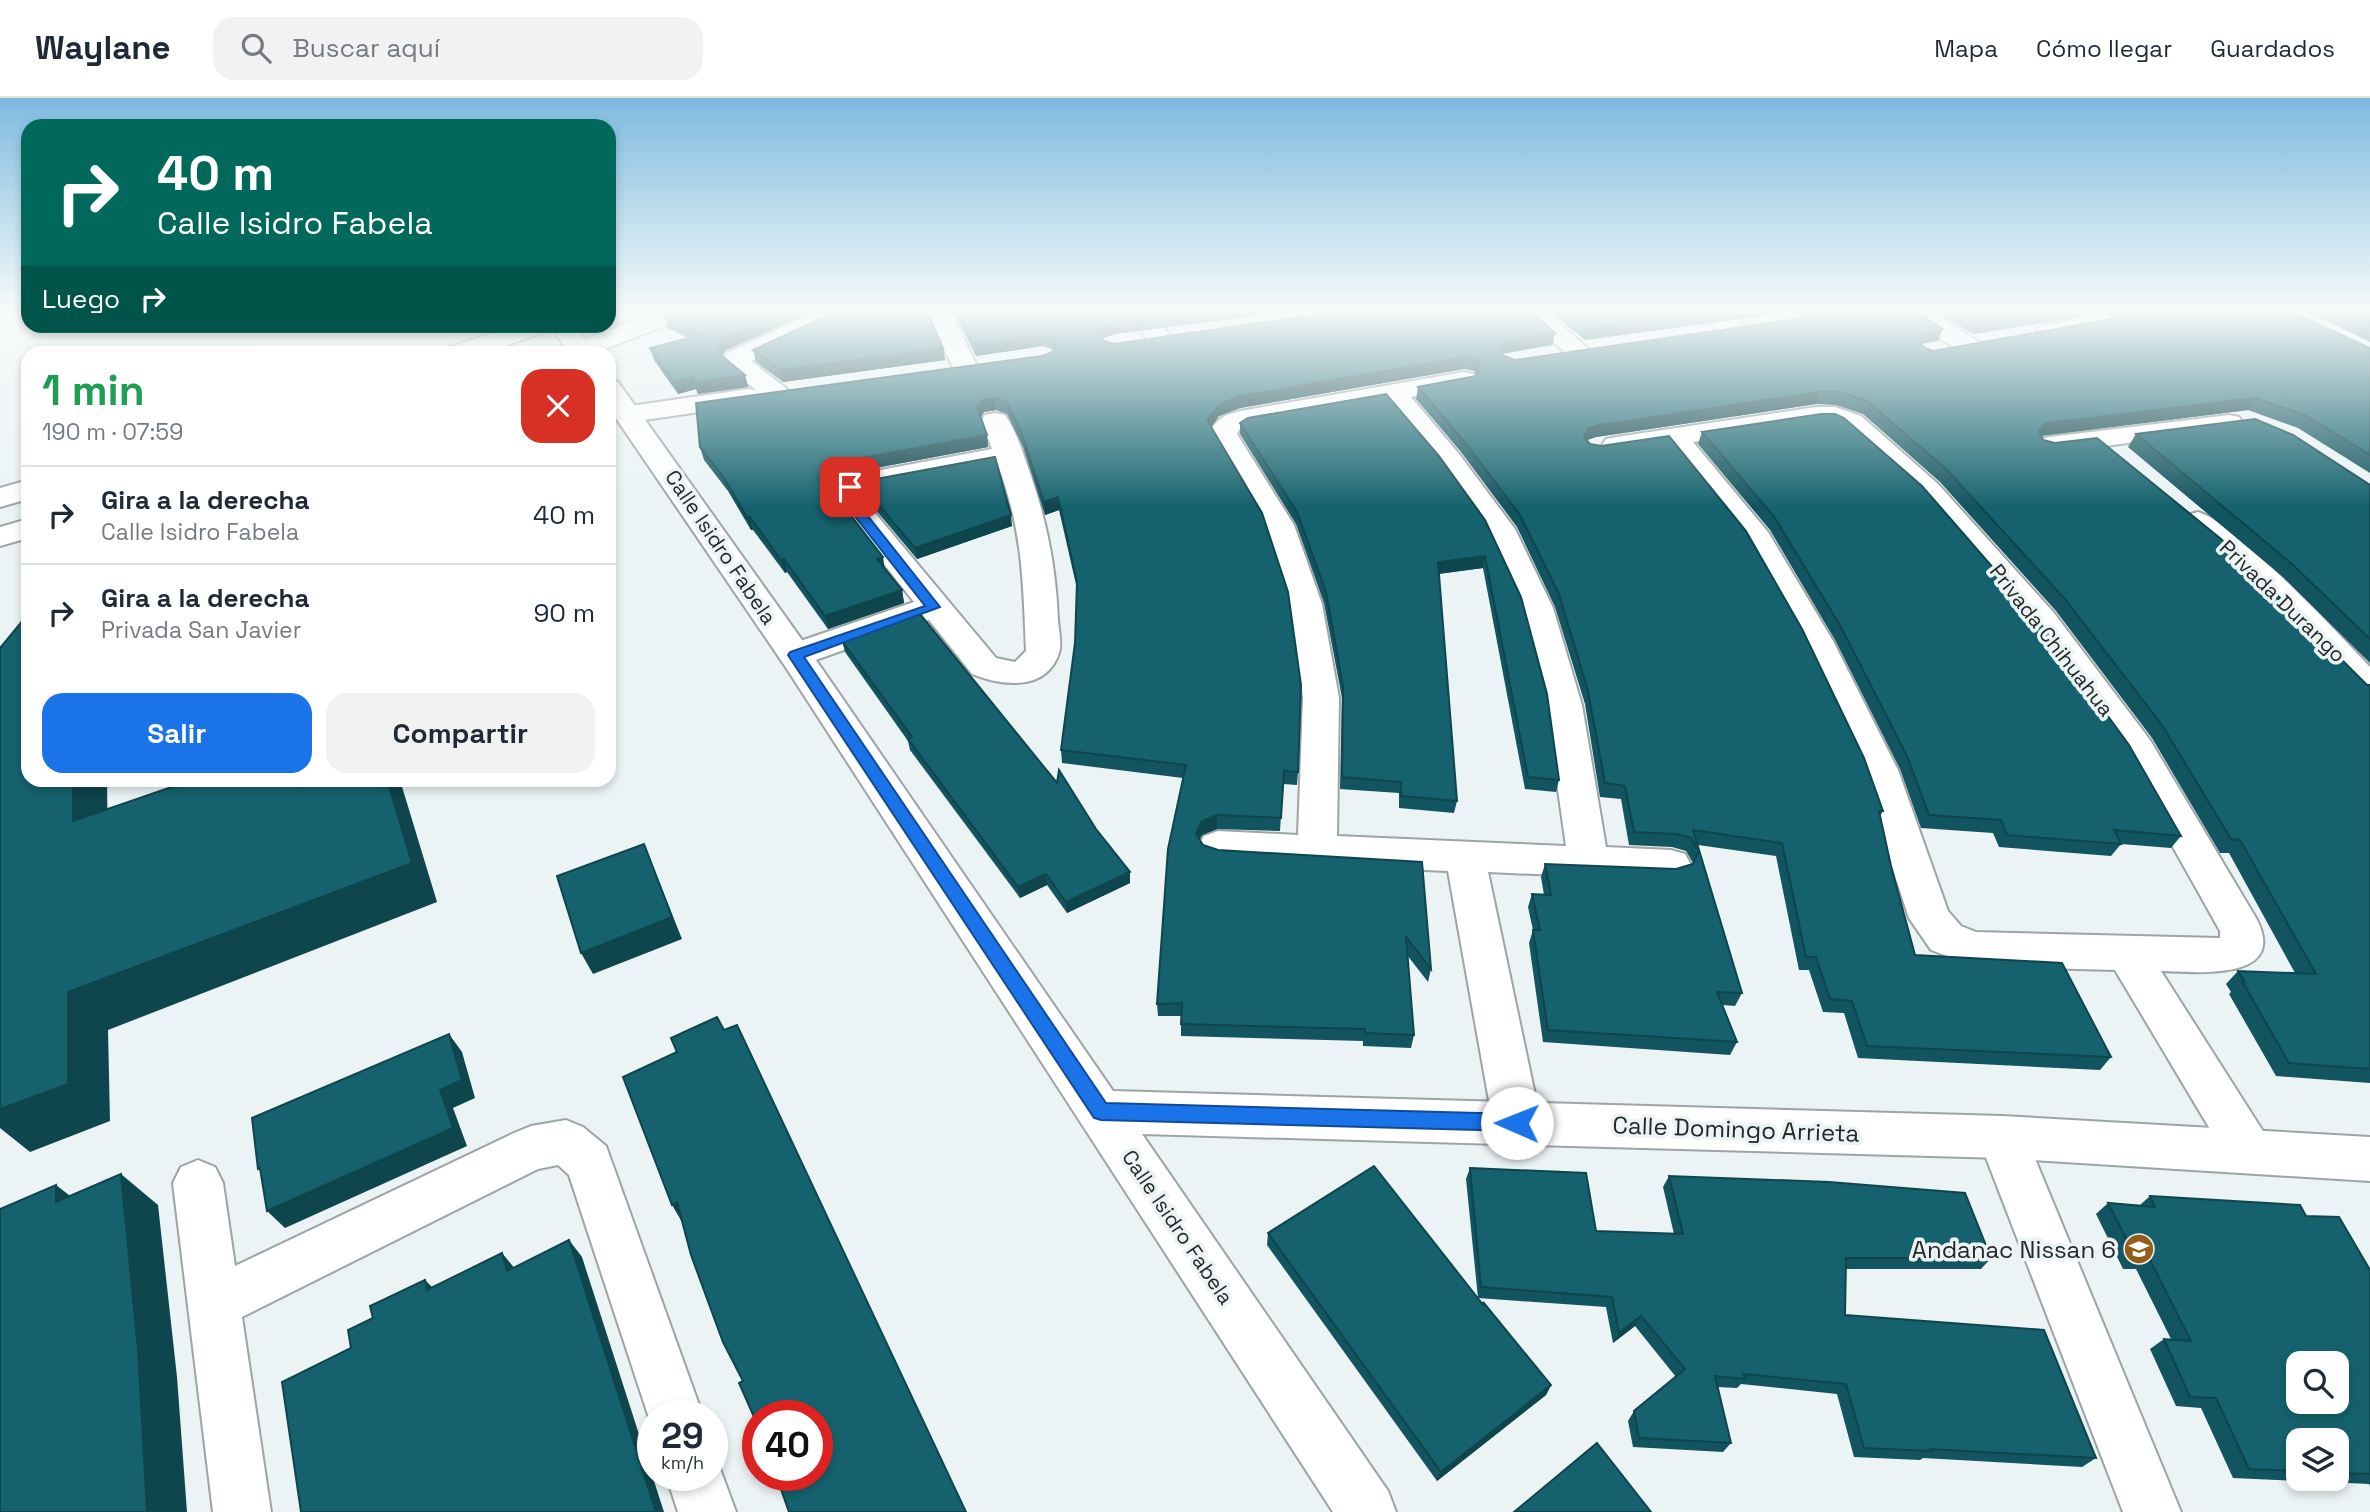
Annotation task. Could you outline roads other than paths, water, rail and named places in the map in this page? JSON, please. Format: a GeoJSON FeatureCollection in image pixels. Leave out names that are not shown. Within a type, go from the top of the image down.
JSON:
{"type":"FeatureCollection","features":[{"type":"Feature","properties":{"kind":"street"},"geometry":{"type":"LineString","coordinates":[[753,375],[777,394]]}},
{"type":"Feature","properties":{"kind":"street"},"geometry":{"type":"LineString","coordinates":[[1317,850],[1321,698],[1306,604],[1279,525],[1223,434],[1227,425],[1240,419],[1464,380]]}},
{"type":"Feature","properties":{"kind":"street"},"geometry":{"type":"LineString","coordinates":[[619,401],[777,394],[804,390]]}},
{"type":"Feature","properties":{"kind":"street"},"geometry":{"type":"LineString","coordinates":[[1392,392],[1449,460],[1500,529],[1537,608],[1564,705],[1588,861]]}},
{"type":"Feature","properties":{"kind":"street","name":"Calle Isidro Fabela"},"geometry":{"type":"LineString","coordinates":[[619,401],[795,655],[1367,1512]]}},
{"type":"Feature","properties":{"kind":"street","name":"Privada Chihuahua"},"geometry":{"type":"LineString","coordinates":[[1597,448],[1673,436],[1816,415],[1835,415],[1851,422],[1928,490],[2042,620],[2137,749],[2241,930],[2241,947],[2225,956],[2128,955],[1973,949],[1946,938],[1930,918],[1879,770],[1816,641],[1757,539],[1673,436]]}},
{"type":"Feature","properties":{"kind":"street"},"geometry":{"type":"LineString","coordinates":[[995,421],[1009,454],[1028,513],[1039,565],[1043,651],[1038,664],[1022,673],[1002,674],[984,666],[933,607],[845,496],[850,487],[864,481],[1009,454]]}},
{"type":"Feature","properties":{"kind":"street"},"geometry":{"type":"LineString","coordinates":[[2049,445],[2247,421],[2257,423]]}},
{"type":"Feature","properties":{"kind":"street"},"geometry":{"type":"LineString","coordinates":[[2096,438],[2129,464]]}},
{"type":"Feature","properties":{"kind":"street"},"geometry":{"type":"LineString","coordinates":[[0,498],[21,491]]}},
{"type":"Feature","properties":{"kind":"street","name":"Privada Durango"},"geometry":{"type":"LineString","coordinates":[[2171,499],[2225,543],[2338,653],[2370,688]]}},
{"type":"Feature","properties":{"kind":"street"},"geometry":{"type":"LineString","coordinates":[[0,537],[21,530]]}},
{"type":"Feature","properties":{"kind":"street"},"geometry":{"type":"LineString","coordinates":[[795,655],[933,607]]}},
{"type":"Feature","properties":{"kind":"street"},"geometry":{"type":"LineString","coordinates":[[1218,846],[1671,865]]}},
{"type":"Feature","properties":{"kind":"street"},"geometry":{"type":"LineString","coordinates":[[1465,856],[1517,1123]]}},
{"type":"Feature","properties":{"kind":"street"},"geometry":{"type":"LineString","coordinates":[[2128,955],[2249,1151]]}},
{"type":"Feature","properties":{"kind":"street","name":"Calle Domingo Arrieta"},"geometry":{"type":"LineString","coordinates":[[1101,1112],[2002,1137],[2370,1160]]}},
{"type":"Feature","properties":{"kind":"street"},"geometry":{"type":"LineString","coordinates":[[2002,1137],[2152,1512]]}},
{"type":"Feature","properties":{"kind":"street"},"geometry":{"type":"LineString","coordinates":[[215,1303],[531,1148],[566,1142],[589,1162],[670,1400]]}},
{"type":"Feature","properties":{"kind":"street"},"geometry":{"type":"LineString","coordinates":[[198,1183],[242,1512]]}},
{"type":"Feature","properties":{"kind":"street"},"geometry":{"type":"LineString","coordinates":[[700,1491],[707,1512]]}},
{"type":"Feature","properties":{"kind":"place","name":"Andanac Nissan 6"},"geometry":{"type":"Point","coordinates":[2139,1249]}}]}
